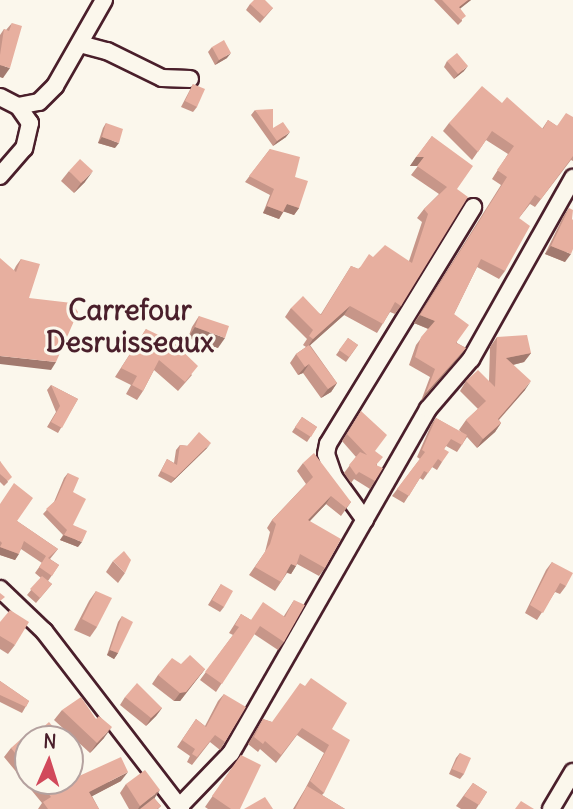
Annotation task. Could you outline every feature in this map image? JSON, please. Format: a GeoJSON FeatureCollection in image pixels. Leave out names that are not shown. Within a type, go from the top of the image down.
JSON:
{"type":"FeatureCollection","features":[{"type":"Feature","properties":{"kind":"street"},"geometry":{"type":"LineString","coordinates":[[18,106],[47,95],[104,0]]}},
{"type":"Feature","properties":{"kind":"street"},"geometry":{"type":"LineString","coordinates":[[80,44],[107,51],[162,78],[190,79]]}},
{"type":"Feature","properties":{"kind":"street"},"geometry":{"type":"LineString","coordinates":[[0,97],[18,106],[30,123],[28,139],[0,176]]}},
{"type":"Feature","properties":{"kind":"street"},"geometry":{"type":"LineString","coordinates":[[0,589],[44,631],[180,808],[231,753],[428,409],[471,359],[573,178]]}},
{"type":"Feature","properties":{"kind":"street"},"geometry":{"type":"LineString","coordinates":[[365,520],[334,477],[326,454],[328,444],[472,208]]}},
{"type":"Feature","properties":{"kind":"street"},"geometry":{"type":"LineString","coordinates":[[551,809],[573,772]]}},
{"type":"Feature","properties":{"kind":"building"},"geometry":{"type":"Polygon","coordinates":[[[254,0],[265,0],[273,8],[264,17],[250,4],[254,0]]]}},
{"type":"Feature","properties":{"kind":"building"},"geometry":{"type":"Polygon","coordinates":[[[442,0],[468,0],[459,7],[466,16],[461,20],[442,0]]]}},
{"type":"Feature","properties":{"kind":"building"},"geometry":{"type":"Polygon","coordinates":[[[12,23],[22,26],[10,68],[0,65],[0,55],[4,29],[9,31],[12,23]]]}},
{"type":"Feature","properties":{"kind":"building"},"geometry":{"type":"Polygon","coordinates":[[[224,40],[231,53],[219,60],[212,47],[224,40]]]}},
{"type":"Feature","properties":{"kind":"building"},"geometry":{"type":"Polygon","coordinates":[[[457,53],[468,66],[458,74],[447,61],[457,53]]]}},
{"type":"Feature","properties":{"kind":"building"},"geometry":{"type":"Polygon","coordinates":[[[193,84],[205,89],[197,107],[185,101],[193,84]]]}},
{"type":"Feature","properties":{"kind":"building"},"geometry":{"type":"Polygon","coordinates":[[[482,86],[502,103],[507,97],[543,129],[548,120],[557,126],[566,113],[573,117],[573,156],[541,199],[535,195],[519,218],[530,226],[505,271],[481,259],[454,314],[469,325],[456,343],[466,348],[426,393],[435,369],[415,357],[421,337],[435,321],[420,315],[507,177],[497,170],[514,146],[492,131],[478,152],[449,123],[482,86]]]}},
{"type":"Feature","properties":{"kind":"building"},"geometry":{"type":"Polygon","coordinates":[[[273,109],[273,128],[283,122],[290,132],[277,141],[255,110],[273,109]]]}},
{"type":"Feature","properties":{"kind":"building"},"geometry":{"type":"Polygon","coordinates":[[[106,123],[123,129],[119,143],[102,137],[106,123]]]}},
{"type":"Feature","properties":{"kind":"building"},"geometry":{"type":"Polygon","coordinates":[[[432,136],[473,166],[457,189],[468,197],[401,306],[395,302],[383,324],[350,306],[313,339],[309,336],[313,330],[291,308],[303,296],[321,315],[351,266],[359,269],[369,254],[373,257],[385,245],[412,263],[428,214],[424,209],[447,187],[417,166],[424,157],[416,157],[432,136]]]}},
{"type":"Feature","properties":{"kind":"building"},"geometry":{"type":"Polygon","coordinates":[[[270,149],[300,157],[295,177],[308,181],[299,208],[287,204],[283,212],[267,206],[274,189],[249,176],[270,149]]]}},
{"type":"Feature","properties":{"kind":"building"},"geometry":{"type":"Polygon","coordinates":[[[80,159],[93,171],[81,183],[69,171],[80,159]]]}},
{"type":"Feature","properties":{"kind":"building"},"geometry":{"type":"Polygon","coordinates":[[[569,208],[573,210],[571,254],[551,246],[569,208]]]}},
{"type":"Feature","properties":{"kind":"building"},"geometry":{"type":"Polygon","coordinates":[[[0,258],[16,272],[21,259],[40,264],[29,298],[72,303],[78,312],[56,362],[0,356],[0,258]]]}},
{"type":"Feature","properties":{"kind":"building"},"geometry":{"type":"Polygon","coordinates":[[[199,316],[229,326],[225,338],[195,327],[199,316]]]}},
{"type":"Feature","properties":{"kind":"building"},"geometry":{"type":"Polygon","coordinates":[[[146,329],[173,342],[198,366],[185,382],[159,360],[143,391],[132,385],[137,376],[121,368],[146,329]]]}},
{"type":"Feature","properties":{"kind":"building"},"geometry":{"type":"Polygon","coordinates":[[[527,335],[531,353],[506,358],[531,381],[498,419],[501,423],[483,439],[466,420],[486,401],[466,381],[478,370],[495,387],[497,337],[527,335]]]}},
{"type":"Feature","properties":{"kind":"building"},"geometry":{"type":"Polygon","coordinates":[[[348,338],[358,345],[349,357],[339,350],[348,338]]]}},
{"type":"Feature","properties":{"kind":"building"},"geometry":{"type":"Polygon","coordinates":[[[309,345],[337,383],[328,389],[309,364],[305,367],[296,354],[309,345]]]}},
{"type":"Feature","properties":{"kind":"building"},"geometry":{"type":"Polygon","coordinates":[[[51,385],[78,399],[62,428],[51,422],[60,406],[51,385]]]}},
{"type":"Feature","properties":{"kind":"building"},"geometry":{"type":"Polygon","coordinates":[[[361,411],[387,435],[375,451],[383,457],[376,465],[383,468],[375,481],[359,472],[356,475],[349,465],[360,452],[367,455],[347,434],[361,411]]]}},
{"type":"Feature","properties":{"kind":"building"},"geometry":{"type":"Polygon","coordinates":[[[302,417],[317,427],[311,437],[295,427],[302,417]]]}},
{"type":"Feature","properties":{"kind":"building"},"geometry":{"type":"Polygon","coordinates":[[[436,418],[467,435],[462,445],[451,439],[444,449],[449,452],[442,462],[438,459],[428,473],[424,471],[409,496],[397,489],[425,452],[422,450],[436,418]]]}},
{"type":"Feature","properties":{"kind":"building"},"geometry":{"type":"Polygon","coordinates":[[[199,432],[211,443],[175,478],[161,471],[167,459],[177,465],[180,445],[187,446],[199,432]]]}},
{"type":"Feature","properties":{"kind":"building"},"geometry":{"type":"Polygon","coordinates":[[[314,453],[351,502],[346,508],[331,496],[308,520],[341,539],[325,568],[300,554],[296,566],[291,564],[281,582],[255,567],[270,544],[276,524],[272,520],[313,477],[303,463],[314,453]]]}},
{"type":"Feature","properties":{"kind":"building"},"geometry":{"type":"Polygon","coordinates":[[[0,461],[12,477],[8,481],[0,474],[0,461]]]}},
{"type":"Feature","properties":{"kind":"building"},"geometry":{"type":"Polygon","coordinates":[[[68,473],[79,478],[73,492],[86,499],[73,525],[87,531],[82,542],[64,535],[67,530],[46,509],[56,500],[68,473]]]}},
{"type":"Feature","properties":{"kind":"building"},"geometry":{"type":"Polygon","coordinates":[[[14,483],[33,498],[17,521],[58,549],[48,558],[59,565],[52,576],[39,567],[46,556],[24,541],[19,554],[0,547],[0,504],[14,483]]]}},
{"type":"Feature","properties":{"kind":"building"},"geometry":{"type":"Polygon","coordinates":[[[124,551],[131,560],[125,573],[113,561],[124,551]]]}},
{"type":"Feature","properties":{"kind":"building"},"geometry":{"type":"Polygon","coordinates":[[[552,562],[573,573],[566,586],[560,583],[543,613],[530,605],[552,562]]]}},
{"type":"Feature","properties":{"kind":"building"},"geometry":{"type":"Polygon","coordinates":[[[42,576],[52,584],[40,598],[30,589],[42,576]]]}},
{"type":"Feature","properties":{"kind":"building"},"geometry":{"type":"Polygon","coordinates":[[[221,584],[233,591],[224,607],[212,600],[221,584]]]}},
{"type":"Feature","properties":{"kind":"building"},"geometry":{"type":"Polygon","coordinates":[[[96,591],[112,598],[97,627],[82,619],[96,591]]]}},
{"type":"Feature","properties":{"kind":"building"},"geometry":{"type":"Polygon","coordinates":[[[294,600],[305,605],[284,642],[260,626],[222,684],[205,672],[239,627],[235,625],[241,614],[251,620],[263,602],[285,617],[294,600]]]}},
{"type":"Feature","properties":{"kind":"building"},"geometry":{"type":"Polygon","coordinates":[[[10,610],[29,622],[15,645],[0,636],[0,622],[10,610]]]}},
{"type":"Feature","properties":{"kind":"building"},"geometry":{"type":"Polygon","coordinates":[[[122,616],[133,622],[118,653],[110,650],[122,616]]]}},
{"type":"Feature","properties":{"kind":"building"},"geometry":{"type":"Polygon","coordinates":[[[190,655],[205,669],[186,692],[180,693],[158,675],[172,658],[181,664],[190,655]]]}},
{"type":"Feature","properties":{"kind":"building"},"geometry":{"type":"Polygon","coordinates":[[[311,678],[347,703],[332,729],[350,740],[324,793],[310,781],[329,745],[302,728],[281,755],[265,741],[263,744],[254,737],[263,719],[272,722],[300,683],[305,686],[311,678]]]}},
{"type":"Feature","properties":{"kind":"building"},"geometry":{"type":"Polygon","coordinates":[[[0,681],[29,701],[26,707],[0,695],[0,681]]]}},
{"type":"Feature","properties":{"kind":"building"},"geometry":{"type":"Polygon","coordinates":[[[137,683],[162,708],[151,718],[125,697],[137,683]]]}},
{"type":"Feature","properties":{"kind":"building"},"geometry":{"type":"Polygon","coordinates":[[[224,694],[246,707],[225,742],[215,735],[197,757],[192,754],[195,749],[182,740],[196,719],[206,727],[224,694]]]}},
{"type":"Feature","properties":{"kind":"building"},"geometry":{"type":"Polygon","coordinates":[[[81,697],[96,719],[99,716],[112,727],[97,743],[84,731],[84,725],[78,725],[62,710],[81,697]]]}},
{"type":"Feature","properties":{"kind":"building"},"geometry":{"type":"Polygon","coordinates":[[[460,753],[471,758],[464,774],[452,769],[460,753]]]}},
{"type":"Feature","properties":{"kind":"building"},"geometry":{"type":"Polygon","coordinates":[[[241,755],[261,765],[240,809],[231,809],[212,796],[241,755]]]}},
{"type":"Feature","properties":{"kind":"building"},"geometry":{"type":"Polygon","coordinates":[[[121,757],[128,772],[89,792],[99,809],[48,809],[43,802],[51,797],[49,795],[84,795],[84,774],[121,757]]]}},
{"type":"Feature","properties":{"kind":"building"},"geometry":{"type":"Polygon","coordinates":[[[145,770],[160,790],[140,806],[126,784],[145,770]]]}},
{"type":"Feature","properties":{"kind":"building"},"geometry":{"type":"Polygon","coordinates":[[[473,783],[487,792],[479,805],[464,796],[473,783]]]}},
{"type":"Feature","properties":{"kind":"building"},"geometry":{"type":"Polygon","coordinates":[[[307,786],[345,809],[295,809],[307,786]]]}},
{"type":"Feature","properties":{"kind":"building"},"geometry":{"type":"Polygon","coordinates":[[[265,797],[273,809],[244,809],[265,797]]]}},
{"type":"Feature","properties":{"kind":"building"},"geometry":{"type":"Polygon","coordinates":[[[154,798],[161,806],[157,809],[140,809],[154,798]]]}},
{"type":"Feature","properties":{"kind":"building"},"geometry":{"type":"Polygon","coordinates":[[[521,801],[534,809],[515,809],[521,801]]]}},
{"type":"Feature","properties":{"kind":"district","name":"Carrefour Desruisseaux"},"geometry":{"type":"Point","coordinates":[130,326]}}]}
